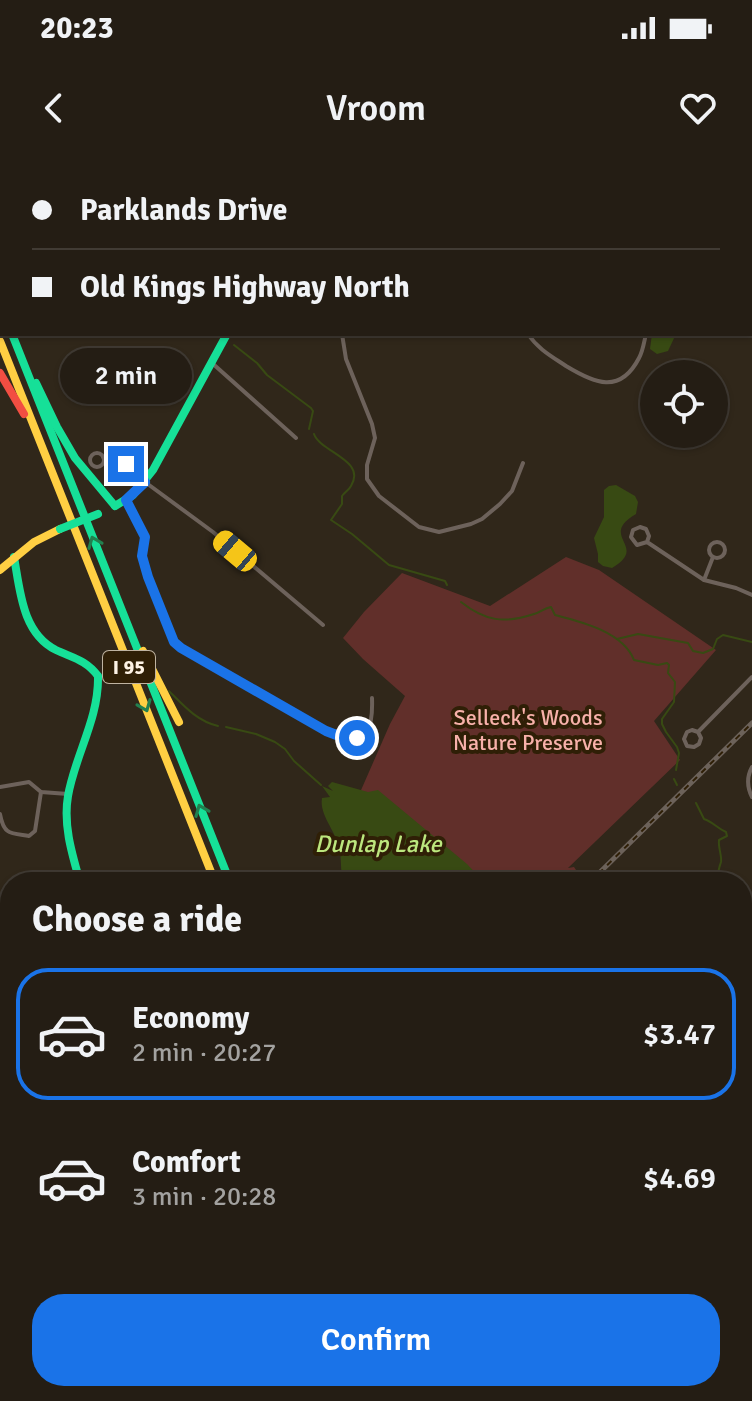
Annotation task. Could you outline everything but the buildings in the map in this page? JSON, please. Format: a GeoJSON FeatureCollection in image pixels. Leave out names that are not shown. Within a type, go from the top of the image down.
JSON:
{"type":"FeatureCollection","features":[{"type":"Feature","properties":{"kind":"main road"},"geometry":{"type":"LineString","coordinates":[[13,336],[69,447],[115,506]]}},
{"type":"Feature","properties":{"kind":"main road","name":"I 95"},"geometry":{"type":"LineString","coordinates":[[13,336],[226,872]]}},
{"type":"Feature","properties":{"kind":"main road"},"geometry":{"type":"LineString","coordinates":[[0,570],[34,542],[115,506],[145,482],[226,336]]}},
{"type":"Feature","properties":{"kind":"main road","name":"I 95"},"geometry":{"type":"LineString","coordinates":[[0,341],[211,872]]}},
{"type":"Feature","properties":{"kind":"main road"},"geometry":{"type":"LineString","coordinates":[[0,373],[43,451]]}},
{"type":"Feature","properties":{"kind":"main road"},"geometry":{"type":"LineString","coordinates":[[14,557],[26,615],[36,635],[53,649],[84,660],[98,676],[98,695],[68,794],[68,839],[77,872]]}},
{"type":"Feature","properties":{"kind":"main road"},"geometry":{"type":"LineString","coordinates":[[106,572],[179,722]]}},
{"type":"Feature","properties":{"kind":"street"},"geometry":{"type":"LineString","coordinates":[[342,336],[346,359],[375,438],[367,465],[367,479],[371,487],[419,527],[439,532],[471,524],[487,515],[512,491],[523,463]]}},
{"type":"Feature","properties":{"kind":"street"},"geometry":{"type":"LineString","coordinates":[[529,336],[538,348],[583,377],[601,384],[625,376],[639,358],[645,336]]}},
{"type":"Feature","properties":{"kind":"street"},"geometry":{"type":"LineString","coordinates":[[212,363],[296,438]]}},
{"type":"Feature","properties":{"kind":"street"},"geometry":{"type":"LineString","coordinates":[[103,457],[111,457],[130,466],[145,482],[213,532],[323,625]]}},
{"type":"Feature","properties":{"kind":"street"},"geometry":{"type":"LineString","coordinates":[[126,500],[145,537],[142,556],[148,577],[171,635],[181,648],[336,736],[347,739],[357,738],[369,728],[373,721],[372,698]]}},
{"type":"Feature","properties":{"kind":"street"},"geometry":{"type":"LineString","coordinates":[[640,527],[646,529],[649,536],[647,542],[641,545],[634,543],[631,537],[633,530],[640,527]]}},
{"type":"Feature","properties":{"kind":"street"},"geometry":{"type":"LineString","coordinates":[[647,542],[704,580],[752,595]]}},
{"type":"Feature","properties":{"kind":"street"},"geometry":{"type":"LineString","coordinates":[[720,542],[724,553],[721,557],[713,557],[709,547],[720,542]]}},
{"type":"Feature","properties":{"kind":"street"},"geometry":{"type":"LineString","coordinates":[[704,580],[713,557]]}},
{"type":"Feature","properties":{"kind":"street"},"geometry":{"type":"LineString","coordinates":[[698,732],[752,677]]}},
{"type":"Feature","properties":{"kind":"street"},"geometry":{"type":"LineString","coordinates":[[692,730],[698,732],[700,744],[687,746],[684,739],[686,733],[692,730]]}},
{"type":"Feature","properties":{"kind":"street"},"geometry":{"type":"LineString","coordinates":[[752,767],[747,783],[752,797]]}},
{"type":"Feature","properties":{"kind":"street"},"geometry":{"type":"LineString","coordinates":[[0,787],[29,782],[41,792],[68,794]]}},
{"type":"Feature","properties":{"kind":"street"},"geometry":{"type":"LineString","coordinates":[[0,814],[6,831],[33,835],[41,792]]}},
{"type":"Feature","properties":{"kind":"green space","name":"Selleck's Woods Nature Preserve"},"geometry":{"type":"Polygon","coordinates":[[[566,557],[599,570],[716,650],[654,721],[680,760],[568,868],[574,867],[577,872],[382,872],[351,813],[405,696],[343,638],[402,573],[490,606],[566,557]]]}},
{"type":"Feature","properties":{"kind":"water"},"geometry":{"type":"Polygon","coordinates":[[[652,336],[675,336],[668,351],[657,354],[650,349],[652,336]]]}},
{"type":"Feature","properties":{"kind":"water"},"geometry":{"type":"Polygon","coordinates":[[[616,485],[635,496],[638,502],[636,514],[621,529],[626,554],[612,568],[598,562],[594,538],[604,517],[604,490],[616,485]]]}},
{"type":"Feature","properties":{"kind":"water","name":"Dunlap Lake"},"geometry":{"type":"Polygon","coordinates":[[[332,782],[368,792],[378,790],[475,872],[342,872],[340,852],[322,804],[322,798],[330,797],[322,786],[333,791],[328,786],[332,782]]]}},
{"type":"Feature","properties":{"kind":"waterway"},"geometry":{"type":"LineString","coordinates":[[234,345],[311,408],[309,429]]}},
{"type":"Feature","properties":{"kind":"waterway"},"geometry":{"type":"LineString","coordinates":[[314,434],[353,469],[351,486],[342,496],[342,504],[331,520],[389,565],[445,581],[447,585]]}},
{"type":"Feature","properties":{"kind":"waterway"},"geometry":{"type":"LineString","coordinates":[[461,602],[487,617],[504,620],[551,607],[555,615],[611,635],[629,650],[634,660],[658,665],[667,663],[668,673],[675,682],[674,702],[662,724],[679,753],[676,770]]}},
{"type":"Feature","properties":{"kind":"waterway"},"geometry":{"type":"LineString","coordinates":[[617,639],[638,634],[688,643],[693,651],[703,653],[713,649],[717,639],[723,635],[752,642]]}},
{"type":"Feature","properties":{"kind":"waterway"},"geometry":{"type":"LineString","coordinates":[[169,691],[197,717],[218,726]]}},
{"type":"Feature","properties":{"kind":"waterway"},"geometry":{"type":"LineString","coordinates":[[226,727],[275,742],[321,785]]}},
{"type":"Feature","properties":{"kind":"waterway"},"geometry":{"type":"LineString","coordinates":[[674,779],[677,785]]}},
{"type":"Feature","properties":{"kind":"waterway"},"geometry":{"type":"LineString","coordinates":[[696,803],[704,819],[726,832],[727,836],[719,840],[721,859],[718,872]]}},
{"type":"Feature","properties":{"kind":"railway"},"geometry":{"type":"LineString","coordinates":[[600,872],[752,723]]}},
{"type":"Feature","properties":{"kind":"traffic: fast"},"geometry":{"type":"LineString","coordinates":[[13,336],[226,872]]}},
{"type":"Feature","properties":{"kind":"traffic: fast"},"geometry":{"type":"LineString","coordinates":[[115,506],[133,495],[153,470],[226,336]]}},
{"type":"Feature","properties":{"kind":"traffic: fast"},"geometry":{"type":"LineString","coordinates":[[36,383],[75,458],[115,506]]}},
{"type":"Feature","properties":{"kind":"traffic: fast"},"geometry":{"type":"LineString","coordinates":[[60,529],[98,514]]}},
{"type":"Feature","properties":{"kind":"traffic: fast"},"geometry":{"type":"LineString","coordinates":[[14,557],[24,610],[36,633],[56,650],[84,663],[98,676],[95,707],[68,796],[69,839],[77,872]]}},
{"type":"Feature","properties":{"kind":"traffic: slow"},"geometry":{"type":"LineString","coordinates":[[0,341],[211,872]]}},
{"type":"Feature","properties":{"kind":"traffic: slow"},"geometry":{"type":"LineString","coordinates":[[0,570],[34,542],[60,529]]}},
{"type":"Feature","properties":{"kind":"traffic: slow"},"geometry":{"type":"LineString","coordinates":[[143,651],[179,722]]}},
{"type":"Feature","properties":{"kind":"traffic: jam"},"geometry":{"type":"LineString","coordinates":[[0,373],[24,414]]}},
{"type":"Feature","properties":{"kind":"route"},"geometry":{"type":"LineString","coordinates":[[126,464],[145,482],[126,500],[145,537],[142,556],[174,642],[326,731],[347,739],[357,738]]}}]}
